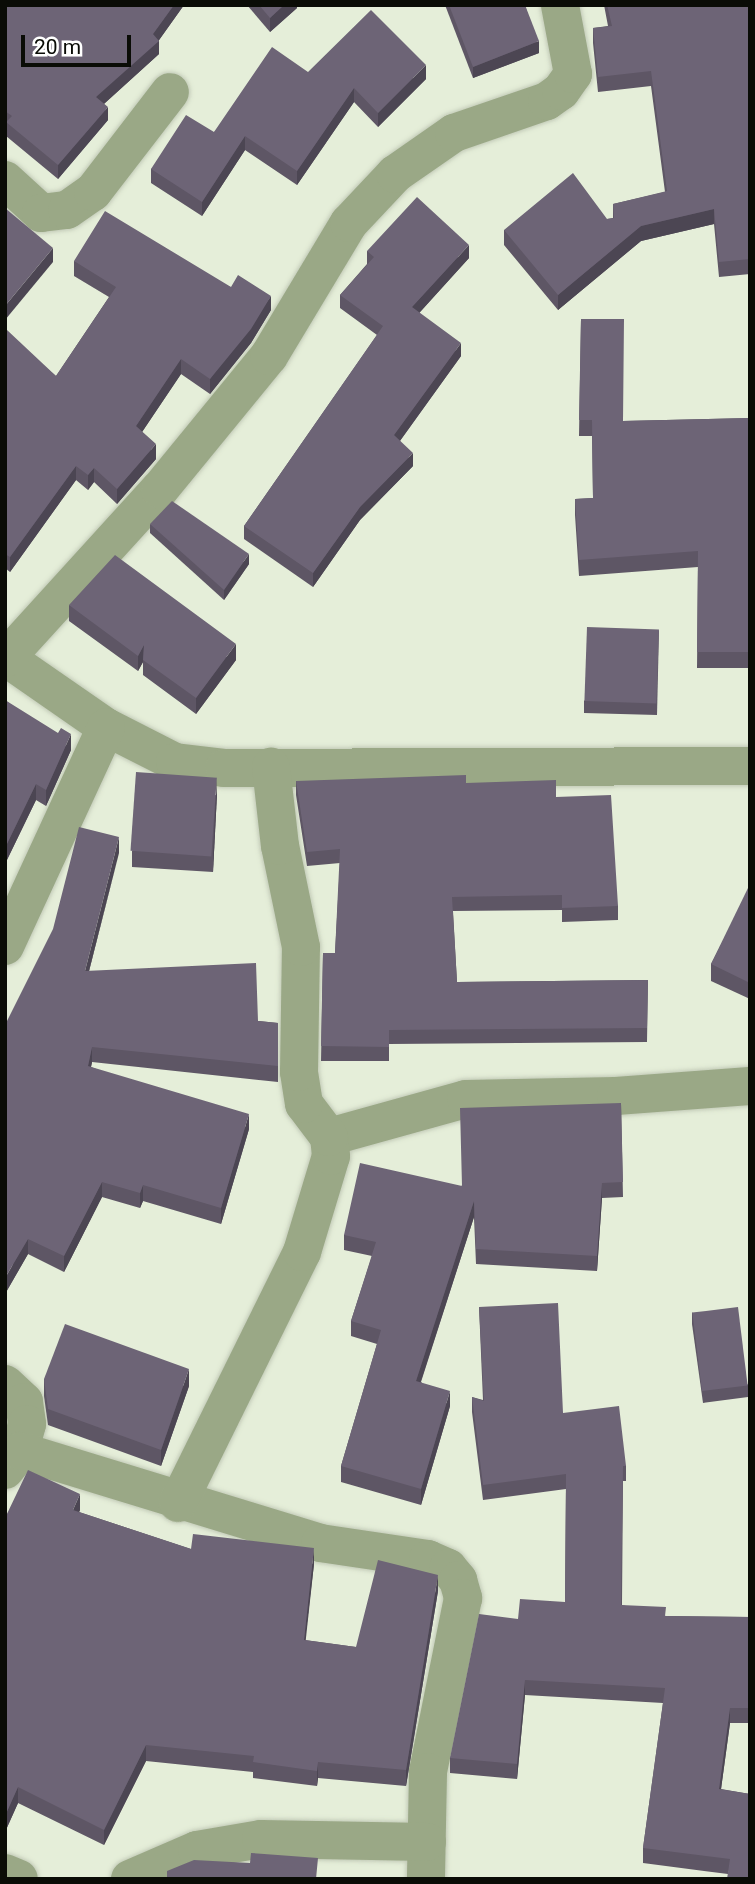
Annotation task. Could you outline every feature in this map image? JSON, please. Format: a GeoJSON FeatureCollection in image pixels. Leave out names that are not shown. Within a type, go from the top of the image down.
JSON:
{"type":"FeatureCollection","features":[{"type":"Feature","properties":{"kind":"street"},"geometry":{"type":"LineString","coordinates":[[560,5],[573,74],[561,90],[547,101],[454,133],[395,174],[349,223],[270,356],[160,489],[5,657],[106,727],[175,762],[271,767],[750,766]]}},
{"type":"Feature","properties":{"kind":"street"},"geometry":{"type":"LineString","coordinates":[[5,180],[41,213],[67,210],[93,191],[170,92]]}},
{"type":"Feature","properties":{"kind":"street"},"geometry":{"type":"LineString","coordinates":[[5,946],[106,727]]}},
{"type":"Feature","properties":{"kind":"street"},"geometry":{"type":"LineString","coordinates":[[178,1503],[302,1252],[331,1156],[329,1137],[304,1104],[299,1072],[301,947],[280,846],[271,767]]}},
{"type":"Feature","properties":{"kind":"street"},"geometry":{"type":"LineString","coordinates":[[329,1137],[466,1099],[616,1096],[750,1086]]}},
{"type":"Feature","properties":{"kind":"street"},"geometry":{"type":"LineString","coordinates":[[5,1384],[24,1402],[27,1424],[13,1461],[320,1543],[428,1559],[448,1568],[458,1580],[463,1598],[428,1772],[426,1860],[261,1839],[197,1850],[131,1878]]}},
{"type":"Feature","properties":{"kind":"street"},"geometry":{"type":"LineString","coordinates":[[5,1874],[19,1879]]}},
{"type":"Feature","properties":{"kind":"building"},"geometry":{"type":"Polygon","coordinates":[[[5,5],[174,5],[153,34],[159,41],[96,97],[108,107],[58,165],[6,122],[12,116],[5,111],[5,5]]]}},
{"type":"Feature","properties":{"kind":"building"},"geometry":{"type":"Polygon","coordinates":[[[259,5],[284,5],[270,18],[259,5]]]}},
{"type":"Feature","properties":{"kind":"building"},"geometry":{"type":"Polygon","coordinates":[[[449,5],[525,5],[539,41],[473,67],[449,5]]]}},
{"type":"Feature","properties":{"kind":"building"},"geometry":{"type":"Polygon","coordinates":[[[607,5],[750,5],[750,259],[719,262],[714,209],[641,226],[558,295],[504,230],[573,173],[607,219],[614,218],[613,204],[667,191],[651,71],[598,77],[593,28],[612,26],[607,5]]]}},
{"type":"Feature","properties":{"kind":"building"},"geometry":{"type":"Polygon","coordinates":[[[371,10],[426,65],[378,113],[354,88],[297,171],[245,136],[202,202],[151,169],[186,115],[214,132],[272,47],[308,72],[371,10]]]}},
{"type":"Feature","properties":{"kind":"building"},"geometry":{"type":"Polygon","coordinates":[[[417,197],[469,245],[412,307],[461,343],[394,435],[413,453],[360,507],[313,573],[244,526],[383,326],[340,295],[374,257],[367,251],[417,197]]]}},
{"type":"Feature","properties":{"kind":"building"},"geometry":{"type":"Polygon","coordinates":[[[5,208],[53,248],[5,306],[5,208]]]}},
{"type":"Feature","properties":{"kind":"building"},"geometry":{"type":"Polygon","coordinates":[[[105,211],[231,287],[238,275],[271,296],[251,329],[210,379],[181,359],[136,426],[156,444],[117,489],[94,468],[88,475],[76,466],[10,557],[5,554],[5,333],[7,330],[56,376],[116,287],[74,261],[105,211]]]}},
{"type":"Feature","properties":{"kind":"building"},"geometry":{"type":"Polygon","coordinates":[[[581,319],[624,319],[623,421],[750,418],[750,652],[697,652],[698,551],[579,560],[575,499],[593,498],[592,420],[579,420],[581,319]]]}},
{"type":"Feature","properties":{"kind":"building"},"geometry":{"type":"Polygon","coordinates":[[[172,501],[249,554],[224,590],[150,524],[172,501]]]}},
{"type":"Feature","properties":{"kind":"building"},"geometry":{"type":"Polygon","coordinates":[[[115,555],[236,644],[196,698],[143,660],[144,645],[138,656],[69,605],[115,555]]]}},
{"type":"Feature","properties":{"kind":"building"},"geometry":{"type":"Polygon","coordinates":[[[587,627],[659,630],[656,703],[584,701],[587,627]]]}},
{"type":"Feature","properties":{"kind":"building"},"geometry":{"type":"Polygon","coordinates":[[[5,700],[58,733],[61,728],[71,734],[46,790],[36,784],[5,848],[5,700]]]}},
{"type":"Feature","properties":{"kind":"building"},"geometry":{"type":"Polygon","coordinates":[[[136,772],[217,778],[211,856],[130,851],[136,772]]]}},
{"type":"Feature","properties":{"kind":"building"},"geometry":{"type":"Polygon","coordinates":[[[466,775],[466,783],[556,780],[556,797],[611,795],[618,906],[562,908],[562,895],[452,897],[457,982],[648,980],[647,1028],[389,1030],[389,1047],[321,1046],[323,953],[335,953],[340,849],[307,852],[296,781],[466,775]]]}},
{"type":"Feature","properties":{"kind":"building"},"geometry":{"type":"Polygon","coordinates":[[[79,827],[119,837],[85,971],[256,963],[258,1021],[278,1023],[278,1066],[92,1047],[88,1066],[249,1114],[221,1208],[143,1185],[140,1193],[102,1182],[64,1256],[28,1239],[5,1278],[5,1025],[53,929],[79,827]]]}},
{"type":"Feature","properties":{"kind":"building"},"geometry":{"type":"Polygon","coordinates":[[[748,888],[750,889],[750,983],[711,964],[748,888]]]}},
{"type":"Feature","properties":{"kind":"building"},"geometry":{"type":"Polygon","coordinates":[[[621,1103],[623,1182],[602,1183],[597,1256],[476,1249],[474,1201],[416,1381],[450,1391],[421,1489],[341,1466],[381,1330],[351,1321],[376,1242],[344,1235],[360,1163],[462,1186],[460,1108],[621,1103]]]}},
{"type":"Feature","properties":{"kind":"building"},"geometry":{"type":"Polygon","coordinates":[[[558,1303],[563,1413],[619,1406],[626,1466],[623,1466],[621,1605],[666,1607],[665,1616],[750,1617],[750,1708],[730,1708],[719,1789],[750,1794],[750,1879],[727,1879],[730,1859],[643,1848],[665,1688],[525,1680],[517,1764],[450,1758],[479,1614],[518,1619],[520,1599],[565,1602],[566,1474],[483,1485],[472,1397],[484,1401],[479,1307],[558,1303]]]}},
{"type":"Feature","properties":{"kind":"building"},"geometry":{"type":"Polygon","coordinates":[[[738,1307],[748,1385],[702,1391],[692,1313],[738,1307]]]}},
{"type":"Feature","properties":{"kind":"building"},"geometry":{"type":"Polygon","coordinates":[[[65,1324],[189,1369],[161,1450],[48,1409],[44,1379],[65,1324]]]}},
{"type":"Feature","properties":{"kind":"building"},"geometry":{"type":"Polygon","coordinates":[[[28,1470],[80,1494],[73,1510],[191,1549],[193,1534],[314,1548],[304,1640],[356,1647],[378,1560],[438,1575],[406,1770],[318,1762],[317,1771],[253,1762],[254,1756],[146,1745],[104,1830],[18,1787],[5,1816],[5,1518],[28,1470]]]}},
{"type":"Feature","properties":{"kind":"building"},"geometry":{"type":"Polygon","coordinates":[[[251,1853],[318,1858],[316,1879],[167,1879],[167,1871],[194,1860],[250,1863],[251,1853]]]}}]}
